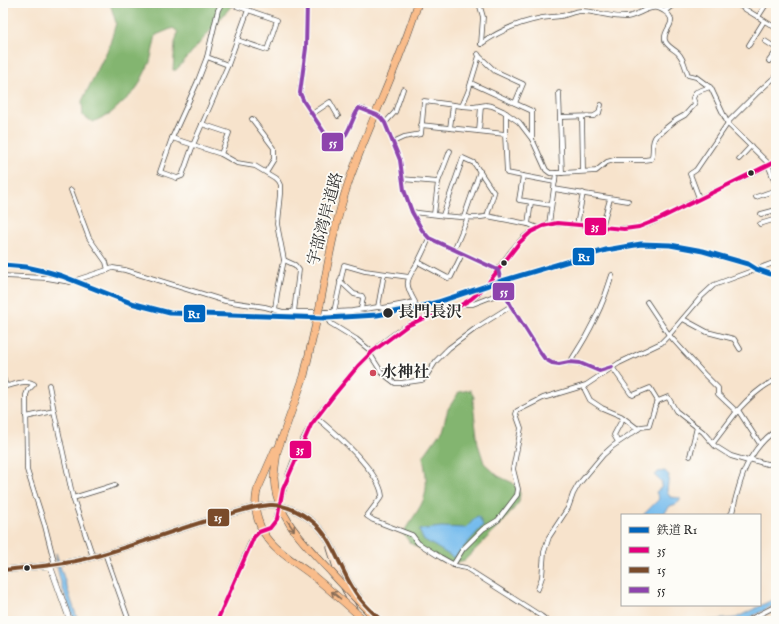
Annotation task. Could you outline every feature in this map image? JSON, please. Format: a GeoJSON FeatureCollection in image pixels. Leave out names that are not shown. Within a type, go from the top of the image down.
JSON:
{"type":"FeatureCollection","features":[{"type":"Feature","properties":{"kind":"highway","name":"宇部湾岸道路"},"geometry":{"type":"LineString","coordinates":[[378,621],[290,526],[278,501],[274,476],[276,456],[304,376],[333,235],[348,182],[400,55],[418,3]]}},
{"type":"Feature","properties":{"kind":"highway","name":"宇部湾岸道路"},"geometry":{"type":"LineString","coordinates":[[287,425],[257,491],[256,502],[258,519],[262,530],[269,541],[279,550],[332,592],[365,621]]}},
{"type":"Feature","properties":{"kind":"main road"},"geometry":{"type":"LineString","coordinates":[[3,570],[66,564],[93,557],[199,523],[251,509],[270,505],[279,506],[294,511],[311,520],[320,529],[328,540],[354,591],[362,602],[382,621]]}},
{"type":"Feature","properties":{"kind":"main road"},"geometry":{"type":"LineString","coordinates":[[328,540],[345,592],[362,621]]}},
{"type":"Feature","properties":{"kind":"street"},"geometry":{"type":"LineString","coordinates":[[222,3],[218,10],[207,57],[198,83],[172,138],[160,172],[178,178],[182,176],[193,145],[228,66],[248,10]]}},
{"type":"Feature","properties":{"kind":"street"},"geometry":{"type":"LineString","coordinates":[[227,3],[277,20],[267,50],[237,40]]}},
{"type":"Feature","properties":{"kind":"street"},"geometry":{"type":"LineString","coordinates":[[307,3],[306,48],[300,89],[304,102],[332,142],[342,141],[354,115],[359,108],[364,110]]}},
{"type":"Feature","properties":{"kind":"street"},"geometry":{"type":"LineString","coordinates":[[479,3],[483,17],[480,44],[489,38],[517,25],[543,18],[581,11],[622,17],[638,14],[649,8],[663,10],[676,3]]}},
{"type":"Feature","properties":{"kind":"street"},"geometry":{"type":"LineString","coordinates":[[659,3],[671,19],[664,38],[665,42],[682,58],[688,75],[696,77],[710,87],[728,124],[767,162],[776,185]]}},
{"type":"Feature","properties":{"kind":"street"},"geometry":{"type":"LineString","coordinates":[[738,3],[738,5],[776,28]]}},
{"type":"Feature","properties":{"kind":"street"},"geometry":{"type":"LineString","coordinates":[[758,17],[767,3]]}},
{"type":"Feature","properties":{"kind":"street"},"geometry":{"type":"LineString","coordinates":[[749,45],[764,21]]}},
{"type":"Feature","properties":{"kind":"street"},"geometry":{"type":"LineString","coordinates":[[765,41],[776,48]]}},
{"type":"Feature","properties":{"kind":"street"},"geometry":{"type":"LineString","coordinates":[[769,61],[776,52]]}},
{"type":"Feature","properties":{"kind":"street"},"geometry":{"type":"LineString","coordinates":[[462,106],[471,83],[479,55],[494,71],[523,84],[515,103]]}},
{"type":"Feature","properties":{"kind":"street"},"geometry":{"type":"LineString","coordinates":[[207,57],[228,66]]}},
{"type":"Feature","properties":{"kind":"street"},"geometry":{"type":"LineString","coordinates":[[699,198],[690,174],[696,170],[719,134],[734,115],[776,76]]}},
{"type":"Feature","properties":{"kind":"street"},"geometry":{"type":"LineString","coordinates":[[471,83],[532,111],[532,139]]}},
{"type":"Feature","properties":{"kind":"street"},"geometry":{"type":"LineString","coordinates":[[393,142],[404,137],[421,134],[424,101],[472,107],[492,106],[519,122],[532,139],[546,170],[550,173],[596,171],[607,162],[614,160],[651,159],[653,155],[653,139],[690,110],[695,104],[693,98],[696,92],[710,87]]}},
{"type":"Feature","properties":{"kind":"street"},"geometry":{"type":"LineString","coordinates":[[385,123],[395,112],[403,89]]}},
{"type":"Feature","properties":{"kind":"street"},"geometry":{"type":"LineString","coordinates":[[559,93],[562,173]]}},
{"type":"Feature","properties":{"kind":"street"},"geometry":{"type":"LineString","coordinates":[[312,114],[330,102],[338,116]]}},
{"type":"Feature","properties":{"kind":"street"},"geometry":{"type":"LineString","coordinates":[[450,128],[453,105]]}},
{"type":"Feature","properties":{"kind":"street"},"geometry":{"type":"LineString","coordinates":[[561,117],[594,116],[599,113],[601,105]]}},
{"type":"Feature","properties":{"kind":"street"},"geometry":{"type":"LineString","coordinates":[[479,131],[481,106]]}},
{"type":"Feature","properties":{"kind":"street"},"geometry":{"type":"LineString","coordinates":[[506,113],[505,134],[507,173],[555,182]]}},
{"type":"Feature","properties":{"kind":"street"},"geometry":{"type":"LineString","coordinates":[[377,115],[385,123],[400,160],[404,190],[412,212],[422,230],[429,238],[499,272],[504,286],[504,292],[511,306],[546,359],[552,363],[559,364],[572,362],[580,363],[599,371],[612,367]]}},
{"type":"Feature","properties":{"kind":"street"},"geometry":{"type":"LineString","coordinates":[[582,117],[582,171]]}},
{"type":"Feature","properties":{"kind":"street"},"geometry":{"type":"LineString","coordinates":[[252,119],[274,148],[274,159],[266,172]]}},
{"type":"Feature","properties":{"kind":"street"},"geometry":{"type":"LineString","coordinates":[[202,124],[229,133],[221,154]]}},
{"type":"Feature","properties":{"kind":"street"},"geometry":{"type":"LineString","coordinates":[[421,125],[505,134]]}},
{"type":"Feature","properties":{"kind":"street"},"geometry":{"type":"LineString","coordinates":[[172,138],[221,154],[237,163],[256,166],[275,178],[280,185],[277,224],[284,260],[275,310]]}},
{"type":"Feature","properties":{"kind":"street"},"geometry":{"type":"LineString","coordinates":[[739,159],[751,146]]}},
{"type":"Feature","properties":{"kind":"street"},"geometry":{"type":"LineString","coordinates":[[434,214],[438,182],[450,152]]}},
{"type":"Feature","properties":{"kind":"street"},"geometry":{"type":"LineString","coordinates":[[443,215],[463,158],[474,162],[494,193],[487,216]]}},
{"type":"Feature","properties":{"kind":"street"},"geometry":{"type":"LineString","coordinates":[[217,621],[251,541],[259,532],[270,528],[277,519],[283,489],[308,431],[316,417],[350,374],[371,353],[400,331],[415,322],[451,311],[465,304],[478,294],[491,278],[499,272],[525,236],[538,228],[557,223],[624,229],[639,227],[659,219],[776,161]]}},
{"type":"Feature","properties":{"kind":"street"},"geometry":{"type":"LineString","coordinates":[[454,250],[480,171]]}},
{"type":"Feature","properties":{"kind":"street"},"geometry":{"type":"LineString","coordinates":[[549,224],[556,173]]}},
{"type":"Feature","properties":{"kind":"street"},"geometry":{"type":"LineString","coordinates":[[523,176],[519,200],[551,205]]}},
{"type":"Feature","properties":{"kind":"street"},"geometry":{"type":"LineString","coordinates":[[402,179],[438,182]]}},
{"type":"Feature","properties":{"kind":"street"},"geometry":{"type":"LineString","coordinates":[[554,189],[628,201]]}},
{"type":"Feature","properties":{"kind":"street"},"geometry":{"type":"LineString","coordinates":[[71,190],[89,238],[106,262],[108,270]]}},
{"type":"Feature","properties":{"kind":"street"},"geometry":{"type":"LineString","coordinates":[[756,197],[776,190]]}},
{"type":"Feature","properties":{"kind":"street"},"geometry":{"type":"LineString","coordinates":[[577,225],[583,193]]}},
{"type":"Feature","properties":{"kind":"street"},"geometry":{"type":"LineString","coordinates":[[602,227],[610,199]]}},
{"type":"Feature","properties":{"kind":"street"},"geometry":{"type":"LineString","coordinates":[[528,224],[531,202]]}},
{"type":"Feature","properties":{"kind":"street"},"geometry":{"type":"LineString","coordinates":[[761,214],[776,210]]}},
{"type":"Feature","properties":{"kind":"street"},"geometry":{"type":"LineString","coordinates":[[412,212],[483,218],[487,216],[528,224],[538,228]]}},
{"type":"Feature","properties":{"kind":"street"},"geometry":{"type":"LineString","coordinates":[[760,224],[776,219]]}},
{"type":"Feature","properties":{"kind":"street"},"geometry":{"type":"LineString","coordinates":[[3,276],[47,278],[70,282],[113,268],[125,270],[218,300],[275,310],[294,312],[334,312],[361,310],[378,307],[383,308],[415,302],[407,285],[408,277],[418,262],[429,238]]}},
{"type":"Feature","properties":{"kind":"street"},"geometry":{"type":"LineString","coordinates":[[418,262],[448,278],[451,277],[462,254]]}},
{"type":"Feature","properties":{"kind":"street"},"geometry":{"type":"LineString","coordinates":[[284,260],[295,265],[299,270],[294,312]]}},
{"type":"Feature","properties":{"kind":"street"},"geometry":{"type":"LineString","coordinates":[[453,565],[463,550],[483,529],[498,520],[517,495],[518,489],[513,469],[521,428],[516,414],[517,411],[543,398],[583,386],[612,367],[661,342],[669,335],[702,296],[714,285],[776,262]]}},
{"type":"Feature","properties":{"kind":"street"},"geometry":{"type":"LineString","coordinates":[[334,312],[344,265],[365,271],[408,277]]}},
{"type":"Feature","properties":{"kind":"street"},"geometry":{"type":"LineString","coordinates":[[378,307],[384,274]]}},
{"type":"Feature","properties":{"kind":"street"},"geometry":{"type":"LineString","coordinates":[[572,362],[572,359],[587,337],[606,295],[612,275]]}},
{"type":"Feature","properties":{"kind":"street"},"geometry":{"type":"LineString","coordinates":[[340,281],[354,294],[362,296],[361,310]]}},
{"type":"Feature","properties":{"kind":"street"},"geometry":{"type":"LineString","coordinates":[[465,304],[473,304],[504,292]]}},
{"type":"Feature","properties":{"kind":"street"},"geometry":{"type":"LineString","coordinates":[[647,302],[669,335],[718,388],[718,394],[737,411],[760,444]]}},
{"type":"Feature","properties":{"kind":"street"},"geometry":{"type":"LineString","coordinates":[[326,312],[330,322],[356,339],[371,353],[382,373],[395,382],[401,383],[422,380],[425,378],[436,361],[449,348],[511,306]]}},
{"type":"Feature","properties":{"kind":"street"},"geometry":{"type":"LineString","coordinates":[[683,319],[707,332],[734,339],[740,349]]}},
{"type":"Feature","properties":{"kind":"street"},"geometry":{"type":"LineString","coordinates":[[612,367],[631,394],[633,395],[650,388],[658,401]]}},
{"type":"Feature","properties":{"kind":"street"},"geometry":{"type":"LineString","coordinates":[[3,378],[6,386],[26,382],[34,384],[26,393],[27,470],[46,526],[52,565],[70,621]]}},
{"type":"Feature","properties":{"kind":"street"},"geometry":{"type":"LineString","coordinates":[[713,443],[744,403],[767,384],[774,381],[776,383]]}},
{"type":"Feature","properties":{"kind":"street"},"geometry":{"type":"LineString","coordinates":[[50,385],[54,411],[73,498],[93,557]]}},
{"type":"Feature","properties":{"kind":"street"},"geometry":{"type":"LineString","coordinates":[[583,386],[590,400],[602,408],[623,418],[638,429]]}},
{"type":"Feature","properties":{"kind":"street"},"geometry":{"type":"LineString","coordinates":[[538,589],[542,577],[544,552],[549,537],[568,508],[578,485],[603,455],[618,442],[640,427],[649,426],[658,401],[668,397],[676,410],[704,432],[716,446],[731,456],[767,464],[776,463]]}},
{"type":"Feature","properties":{"kind":"street"},"geometry":{"type":"LineString","coordinates":[[26,417],[54,411]]}},
{"type":"Feature","properties":{"kind":"street"},"geometry":{"type":"LineString","coordinates":[[316,417],[355,454],[376,480],[382,496],[367,516],[373,520],[412,535],[418,543],[453,565],[466,568],[545,619],[544,621]]}},
{"type":"Feature","properties":{"kind":"street"},"geometry":{"type":"LineString","coordinates":[[618,442],[614,436],[623,418]]}},
{"type":"Feature","properties":{"kind":"street"},"geometry":{"type":"LineString","coordinates":[[690,456],[696,427]]}},
{"type":"Feature","properties":{"kind":"street"},"geometry":{"type":"LineString","coordinates":[[731,514],[739,483],[749,460],[760,444],[776,430]]}},
{"type":"Feature","properties":{"kind":"street"},"geometry":{"type":"LineString","coordinates":[[73,498],[116,485]]}},
{"type":"Feature","properties":{"kind":"street"},"geometry":{"type":"LineString","coordinates":[[105,553],[129,621]]}},
{"type":"Feature","properties":{"kind":"street"},"geometry":{"type":"LineString","coordinates":[[747,621],[776,606]]}},
{"type":"Feature","properties":{"kind":"green space"},"geometry":{"type":"Polygon","coordinates":[[[110,3],[234,3],[176,70],[173,70],[175,43],[178,32],[173,28],[156,35],[150,62],[136,90],[111,113],[93,122],[83,116],[82,101],[109,47],[116,23],[110,3]]]}},
{"type":"Feature","properties":{"kind":"green space"},"geometry":{"type":"Polygon","coordinates":[[[470,390],[474,397],[473,404],[478,444],[484,463],[498,476],[513,483],[520,493],[519,502],[504,521],[465,560],[454,563],[436,558],[410,543],[403,533],[418,510],[425,495],[426,480],[423,457],[442,430],[448,409],[459,392],[470,390]]]}},
{"type":"Feature","properties":{"kind":"water"},"geometry":{"type":"Polygon","coordinates":[[[665,471],[669,475],[667,491],[670,497],[680,498],[680,501],[670,506],[664,514],[644,514],[659,499],[656,492],[661,488],[662,482],[655,476],[658,472],[665,471]]]}},
{"type":"Feature","properties":{"kind":"water"},"geometry":{"type":"Polygon","coordinates":[[[477,516],[483,525],[482,527],[454,558],[423,539],[419,530],[441,527],[466,528],[477,516]]]}},
{"type":"Feature","properties":{"kind":"water"},"geometry":{"type":"Polygon","coordinates":[[[56,553],[78,621],[74,621],[62,587],[56,562],[56,553]]]}},
{"type":"Feature","properties":{"kind":"water"},"geometry":{"type":"Polygon","coordinates":[[[776,598],[776,604],[743,621],[701,621],[736,618],[776,598]]]}},
{"type":"Feature","properties":{"kind":"tunnel"},"geometry":{"type":"LineString","coordinates":[[364,109],[377,115]]}},
{"type":"Feature","properties":{"kind":"rail line","name":"R1"},"geometry":{"type":"LineString","coordinates":[[3,265],[26,267],[62,276],[131,303],[170,313],[327,318],[377,315],[415,308],[606,250],[641,244],[670,245],[703,251],[748,264],[756,269],[776,276]]}},
{"type":"Feature","properties":{"kind":"transit line","name":"55"},"geometry":{"type":"LineString","coordinates":[[307,3],[306,48],[300,93],[304,102],[326,135],[332,142],[341,141],[347,133],[359,108],[381,118],[385,123],[400,160],[404,190],[412,212],[422,230],[429,238],[498,270],[504,292],[511,306],[545,359],[552,363],[559,364],[569,362],[580,363],[599,371],[612,367]]}},
{"type":"Feature","properties":{"kind":"transit line","name":"35"},"geometry":{"type":"LineString","coordinates":[[217,621],[254,537],[259,532],[270,528],[277,519],[283,489],[311,425],[358,366],[372,352],[407,326],[422,319],[451,311],[471,299],[485,287],[519,243],[531,232],[543,226],[557,223],[624,229],[639,227],[659,219],[776,161]]}},
{"type":"Feature","properties":{"kind":"transit line","name":"15"},"geometry":{"type":"LineString","coordinates":[[3,570],[82,560],[240,511],[275,505],[286,507],[297,512],[319,527],[325,535],[349,582],[357,594],[367,607],[382,621]]}},
{"type":"Feature","properties":{"kind":"place","name":"長門長沢"},"geometry":{"type":"Point","coordinates":[388,313]}},
{"type":"Feature","properties":{"kind":"place","name":"水神社"},"geometry":{"type":"Point","coordinates":[373,373]}}]}
